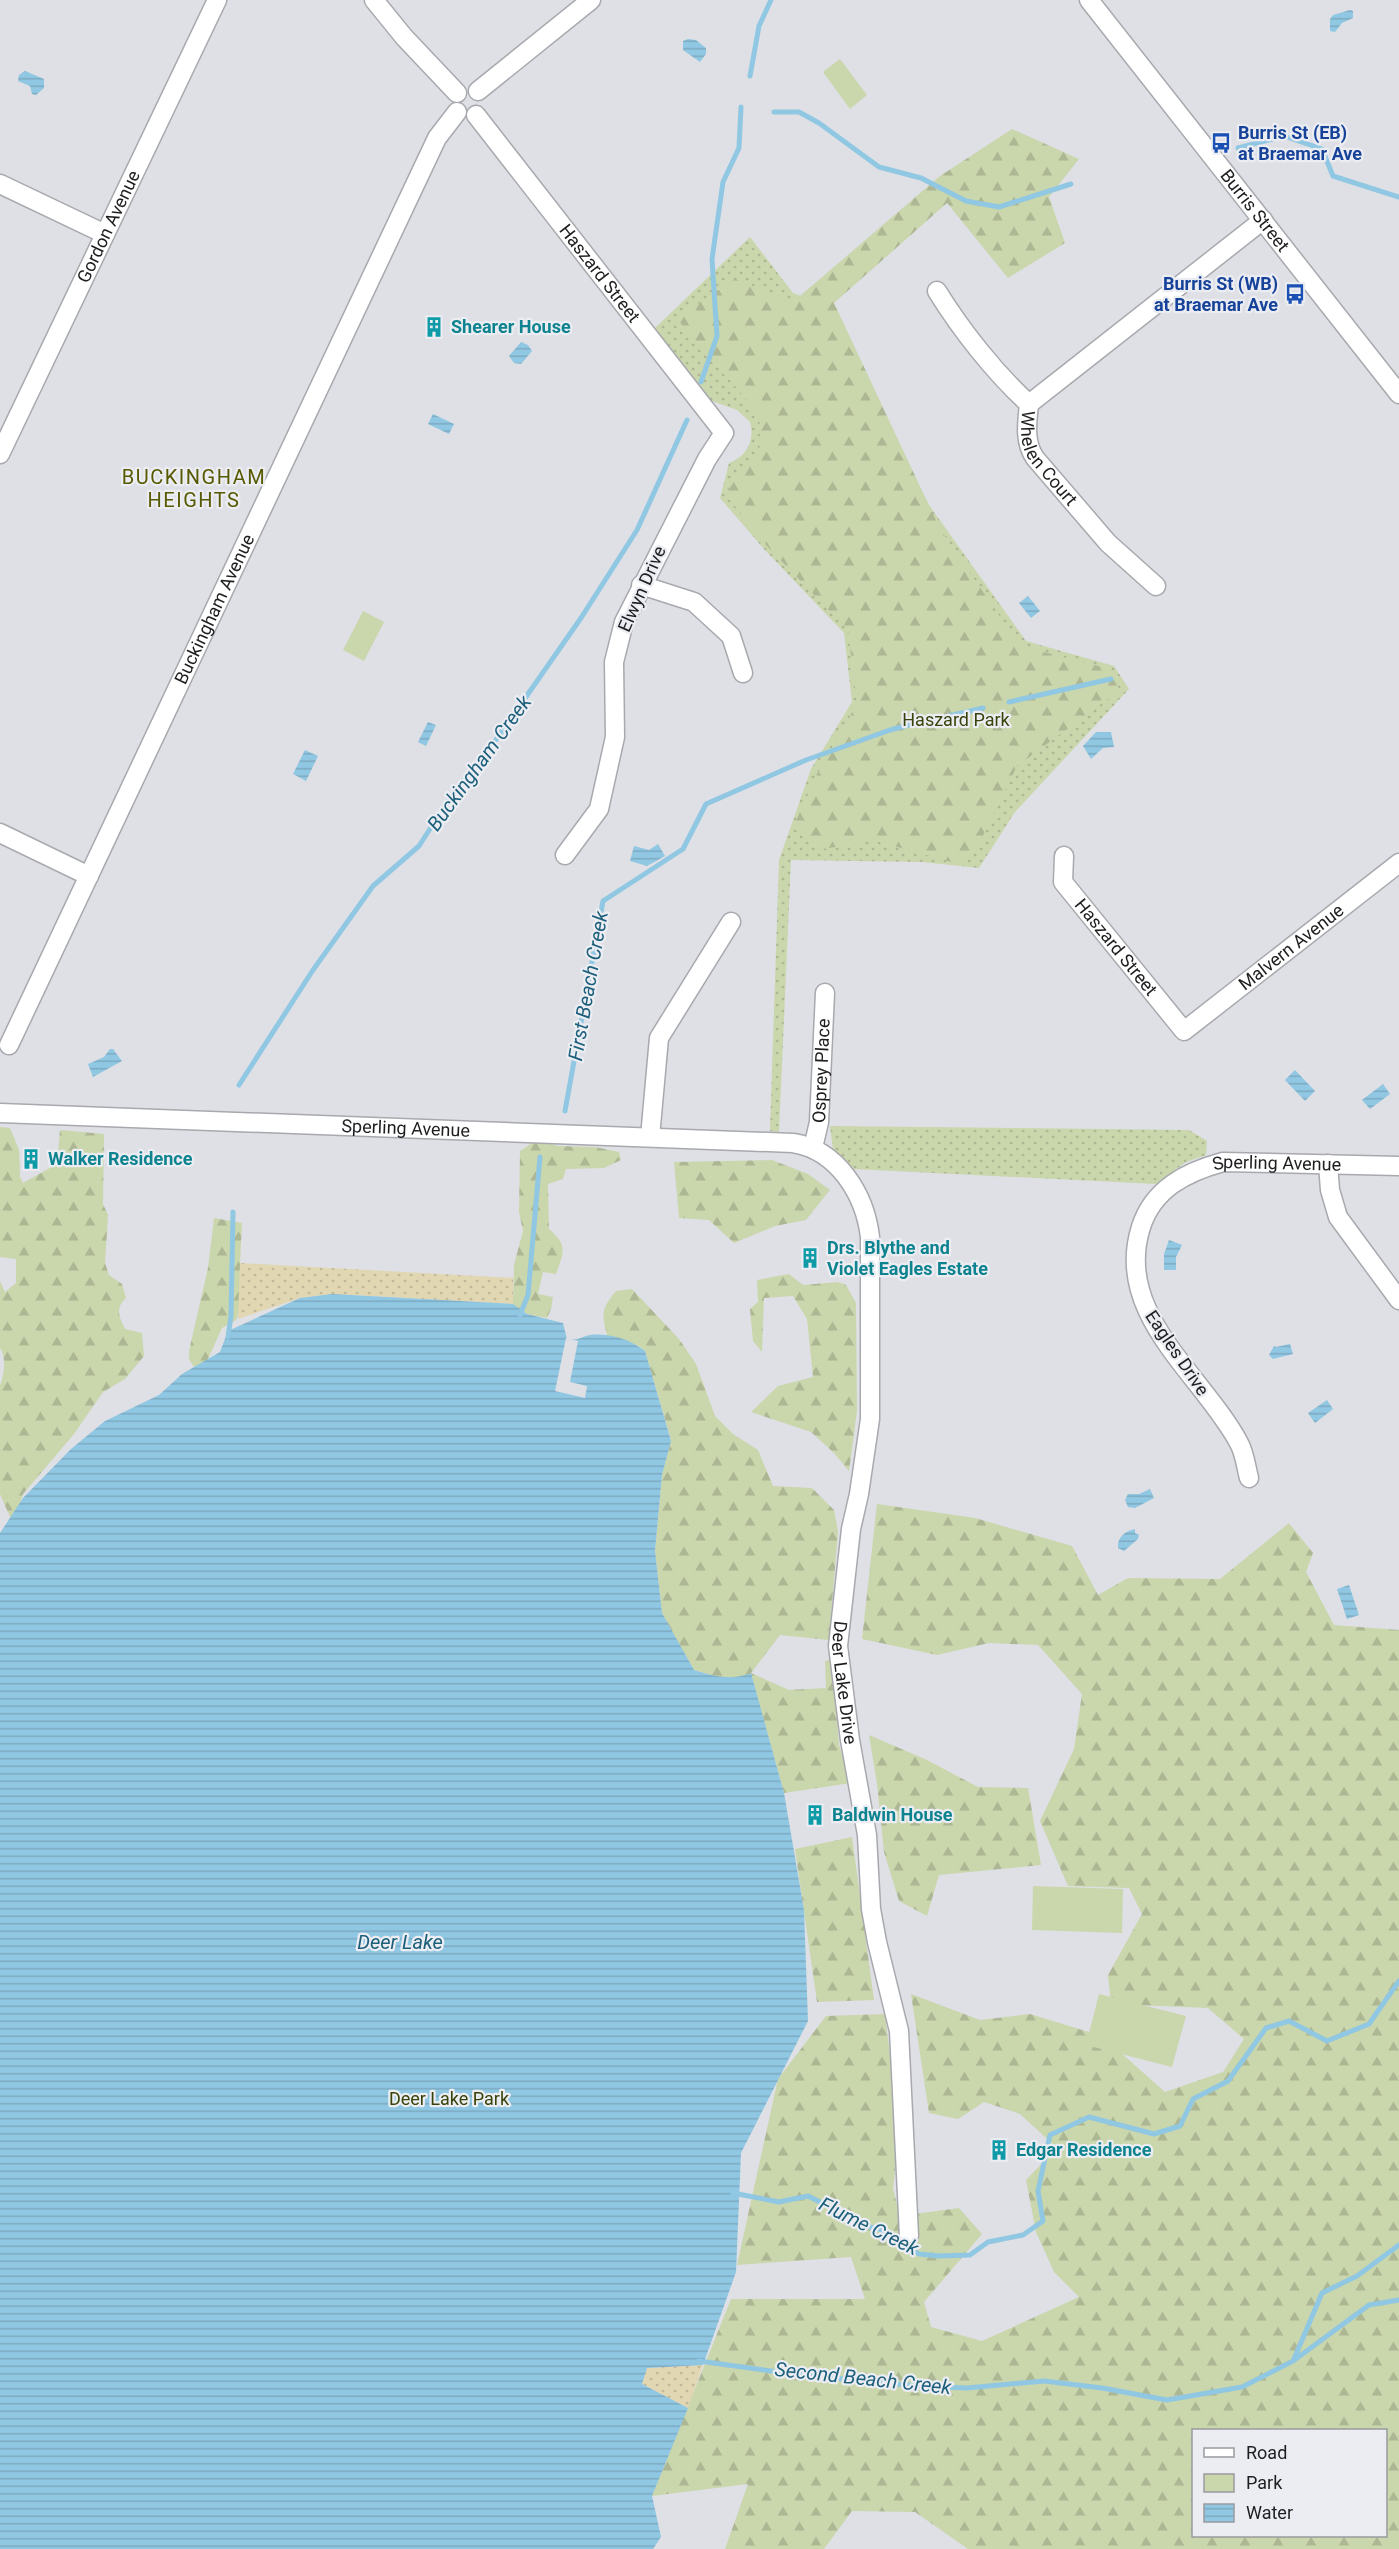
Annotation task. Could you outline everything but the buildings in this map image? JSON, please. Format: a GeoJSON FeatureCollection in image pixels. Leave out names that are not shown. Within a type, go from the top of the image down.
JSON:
{"type":"FeatureCollection","features":[{"type":"Feature","properties":{"kind":"street","name":"Gordon Avenue"},"geometry":{"type":"LineString","coordinates":[[0,454],[218,0]]}},
{"type":"Feature","properties":{"kind":"street"},"geometry":{"type":"LineString","coordinates":[[374,0],[404,37],[458,93]]}},
{"type":"Feature","properties":{"kind":"street"},"geometry":{"type":"LineString","coordinates":[[478,92],[590,0]]}},
{"type":"Feature","properties":{"kind":"street","name":"Burris Street"},"geometry":{"type":"LineString","coordinates":[[1089,0],[1399,394]]}},
{"type":"Feature","properties":{"kind":"street"},"geometry":{"type":"LineString","coordinates":[[465,88],[478,92],[483,103],[476,115],[464,117],[457,112],[454,105],[458,93],[465,88]]}},
{"type":"Feature","properties":{"kind":"street","name":"Buckingham Avenue"},"geometry":{"type":"LineString","coordinates":[[9,1045],[437,138],[457,112]]}},
{"type":"Feature","properties":{"kind":"street","name":"Haszard Street"},"geometry":{"type":"LineString","coordinates":[[476,115],[724,433]]}},
{"type":"Feature","properties":{"kind":"street"},"geometry":{"type":"LineString","coordinates":[[0,184],[105,234]]}},
{"type":"Feature","properties":{"kind":"street"},"geometry":{"type":"LineString","coordinates":[[1029,404],[1263,220]]}},
{"type":"Feature","properties":{"kind":"street","name":"Whelen Court"},"geometry":{"type":"LineString","coordinates":[[937,291],[951,314],[1014,391],[1029,404],[1028,444],[1035,458],[1097,531],[1156,586]]}},
{"type":"Feature","properties":{"kind":"street","name":"Elwyn Drive"},"geometry":{"type":"LineString","coordinates":[[565,855],[598,809],[615,737],[614,662],[624,622],[707,459],[724,433]]}},
{"type":"Feature","properties":{"kind":"street"},"geometry":{"type":"LineString","coordinates":[[641,585],[694,602],[731,636],[743,673]]}},
{"type":"Feature","properties":{"kind":"street"},"geometry":{"type":"LineString","coordinates":[[0,833],[89,876]]}},
{"type":"Feature","properties":{"kind":"street","name":"Haszard Street"},"geometry":{"type":"LineString","coordinates":[[1064,856],[1063,882],[1184,1031]]}},
{"type":"Feature","properties":{"kind":"street","name":"Malvern Avenue"},"geometry":{"type":"LineString","coordinates":[[1184,1031],[1399,863]]}},
{"type":"Feature","properties":{"kind":"street"},"geometry":{"type":"LineString","coordinates":[[650,1137],[659,1038],[731,922]]}},
{"type":"Feature","properties":{"kind":"street","name":"Osprey Place"},"geometry":{"type":"LineString","coordinates":[[813,1148],[819,1122],[825,993]]}},
{"type":"Feature","properties":{"kind":"street","name":"Sperling Avenue"},"geometry":{"type":"LineString","coordinates":[[0,1113],[793,1143],[813,1148]]}},
{"type":"Feature","properties":{"kind":"street","name":"Deer Lake Drive"},"geometry":{"type":"LineString","coordinates":[[813,1148],[840,1170],[858,1192],[868,1221],[870,1237],[870,1419],[859,1494],[851,1529],[838,1646],[850,1740],[867,1835],[871,1910],[899,2031],[909,2236]]}},
{"type":"Feature","properties":{"kind":"street","name":"Sperling Avenue"},"geometry":{"type":"LineString","coordinates":[[1164,1191],[1187,1174],[1222,1162],[1399,1166]]}},
{"type":"Feature","properties":{"kind":"street"},"geometry":{"type":"LineString","coordinates":[[1328,1164],[1330,1190],[1338,1217],[1399,1300]]}},
{"type":"Feature","properties":{"kind":"street","name":"Eagles Drive"},"geometry":{"type":"LineString","coordinates":[[1164,1191],[1148,1211],[1138,1238],[1135,1263],[1140,1295],[1151,1318],[1238,1441],[1249,1478]]}},
{"type":"Feature","properties":{"kind":"green space"},"geometry":{"type":"Polygon","coordinates":[[[840,59],[867,95],[850,109],[823,72],[840,59]]]}},
{"type":"Feature","properties":{"kind":"green space","name":"Haszard Park"},"geometry":{"type":"Polygon","coordinates":[[[1012,129],[1079,159],[1049,197],[1065,243],[1008,278],[947,203],[834,303],[940,529],[1020,646],[1106,668],[1120,690],[1017,766],[974,854],[955,863],[876,841],[822,849],[796,821],[817,774],[857,704],[848,630],[767,546],[725,494],[761,445],[759,414],[676,318],[735,279],[793,302],[940,176],[1012,129]]]}},
{"type":"Feature","properties":{"kind":"green space","name":"Haszard Park"},"geometry":{"type":"Polygon","coordinates":[[[750,237],[793,293],[826,305],[929,505],[1026,641],[1114,666],[1129,689],[1015,812],[979,868],[922,862],[791,860],[779,1132],[770,1131],[779,860],[811,769],[852,702],[844,633],[764,549],[720,498],[729,463],[741,456],[748,447],[751,435],[750,422],[737,410],[712,401],[655,328],[750,237]]]}},
{"type":"Feature","properties":{"kind":"green space"},"geometry":{"type":"Polygon","coordinates":[[[363,611],[384,622],[364,661],[343,650],[363,611]]]}},
{"type":"Feature","properties":{"kind":"green space"},"geometry":{"type":"Polygon","coordinates":[[[830,1126],[1189,1130],[1207,1141],[1206,1155],[1186,1162],[1156,1184],[853,1169],[833,1149],[830,1126]]]}},
{"type":"Feature","properties":{"kind":"green space"},"geometry":{"type":"Polygon","coordinates":[[[0,1127],[10,1128],[19,1150],[20,1177],[23,1183],[57,1164],[60,1130],[104,1134],[103,1204],[108,1215],[105,1263],[109,1275],[122,1284],[126,1298],[120,1305],[120,1317],[125,1329],[142,1333],[144,1356],[125,1379],[103,1392],[74,1434],[23,1494],[13,1524],[0,1494],[0,1386],[4,1362],[0,1348],[0,1281],[5,1292],[16,1283],[16,1259],[0,1257],[0,1127]]]}},
{"type":"Feature","properties":{"kind":"green space"},"geometry":{"type":"Polygon","coordinates":[[[540,1138],[557,1146],[595,1147],[619,1152],[621,1160],[604,1168],[566,1169],[563,1179],[548,1184],[549,1229],[562,1244],[563,1249],[556,1274],[543,1272],[538,1294],[553,1297],[547,1318],[527,1314],[513,1304],[514,1265],[523,1231],[519,1212],[520,1151],[540,1138]]]}},
{"type":"Feature","properties":{"kind":"green space"},"geometry":{"type":"Polygon","coordinates":[[[772,1160],[808,1174],[830,1190],[806,1220],[775,1226],[734,1243],[709,1220],[679,1218],[674,1162],[772,1160]]]}},
{"type":"Feature","properties":{"kind":"green space"},"geometry":{"type":"Polygon","coordinates":[[[214,1218],[242,1223],[240,1263],[244,1272],[245,1295],[236,1320],[222,1328],[208,1359],[196,1370],[189,1359],[189,1351],[208,1268],[214,1218]]]}},
{"type":"Feature","properties":{"kind":"green space"},"geometry":{"type":"Polygon","coordinates":[[[789,1274],[803,1285],[838,1282],[846,1285],[856,1303],[857,1411],[849,1471],[834,1453],[811,1432],[751,1412],[778,1386],[813,1377],[807,1319],[793,1296],[764,1298],[762,1352],[753,1341],[750,1309],[758,1302],[757,1280],[789,1274]]]}},
{"type":"Feature","properties":{"kind":"green space"},"geometry":{"type":"Polygon","coordinates":[[[632,1289],[679,1339],[696,1364],[715,1416],[733,1434],[758,1450],[773,1486],[812,1488],[834,1510],[838,1531],[829,1640],[780,1635],[751,1673],[789,1690],[826,1688],[825,1661],[832,1660],[839,1745],[851,1783],[784,1793],[751,1674],[722,1677],[694,1670],[662,1614],[655,1551],[662,1475],[671,1440],[645,1351],[637,1345],[607,1335],[604,1321],[605,1307],[616,1291],[632,1289]]]}},
{"type":"Feature","properties":{"kind":"green space"},"geometry":{"type":"Polygon","coordinates":[[[877,1504],[975,1518],[1072,1546],[1098,1595],[1128,1578],[1220,1579],[1289,1523],[1313,1553],[1306,1572],[1334,1625],[1399,1630],[1399,2549],[968,2549],[915,2512],[852,2511],[824,2549],[725,2549],[748,2484],[652,2496],[731,2299],[865,2299],[851,2257],[737,2265],[778,2079],[826,2016],[885,2014],[899,2132],[893,2189],[900,2216],[959,2208],[982,2234],[924,2302],[931,2327],[982,2341],[1079,2297],[1054,2272],[1036,2232],[1026,2180],[1057,2148],[1020,2114],[984,2102],[958,2119],[929,2113],[911,1994],[980,2020],[1030,2014],[1102,2036],[1165,2092],[1223,2072],[1244,2039],[1208,2008],[1111,2004],[1108,1975],[1142,1914],[1129,1888],[1068,1886],[1040,1821],[1074,1749],[1082,1694],[1038,1645],[989,1643],[937,1655],[862,1639],[877,1504]]]}},
{"type":"Feature","properties":{"kind":"green space"},"geometry":{"type":"Polygon","coordinates":[[[869,1735],[927,1760],[978,1787],[1028,1788],[1041,1865],[939,1875],[927,1916],[899,1901],[884,1852],[869,1735]]]}},
{"type":"Feature","properties":{"kind":"green space"},"geometry":{"type":"Polygon","coordinates":[[[852,1837],[874,2000],[817,2002],[795,1849],[852,1837]]]}},
{"type":"Feature","properties":{"kind":"green space"},"geometry":{"type":"Polygon","coordinates":[[[1033,1886],[1123,1889],[1122,1933],[1032,1930],[1033,1886]]]}},
{"type":"Feature","properties":{"kind":"green space"},"geometry":{"type":"Polygon","coordinates":[[[1099,1994],[1186,2016],[1172,2067],[1086,2045],[1099,1994]]]}},
{"type":"Feature","properties":{"kind":"sand"},"geometry":{"type":"Polygon","coordinates":[[[240,1263],[513,1278],[513,1304],[332,1294],[300,1298],[238,1319],[240,1263]]]}},
{"type":"Feature","properties":{"kind":"sand"},"geometry":{"type":"Polygon","coordinates":[[[703,2365],[688,2408],[642,2384],[647,2368],[703,2365]]]}},
{"type":"Feature","properties":{"kind":"water"},"geometry":{"type":"Polygon","coordinates":[[[1353,11],[1353,18],[1342,23],[1335,32],[1330,31],[1330,19],[1333,15],[1353,11]]]}},
{"type":"Feature","properties":{"kind":"water"},"geometry":{"type":"Polygon","coordinates":[[[696,40],[706,48],[706,54],[700,62],[683,50],[683,41],[696,40]]]}},
{"type":"Feature","properties":{"kind":"water"},"geometry":{"type":"Polygon","coordinates":[[[25,71],[44,79],[44,88],[36,95],[32,94],[30,86],[18,81],[19,75],[25,71]]]}},
{"type":"Feature","properties":{"kind":"water"},"geometry":{"type":"Polygon","coordinates":[[[521,342],[528,345],[532,351],[521,364],[514,363],[509,356],[521,342]]]}},
{"type":"Feature","properties":{"kind":"water"},"geometry":{"type":"Polygon","coordinates":[[[433,414],[454,424],[449,434],[428,424],[433,414]]]}},
{"type":"Feature","properties":{"kind":"water"},"geometry":{"type":"Polygon","coordinates":[[[1028,596],[1040,611],[1031,618],[1019,603],[1028,596]]]}},
{"type":"Feature","properties":{"kind":"water"},"geometry":{"type":"Polygon","coordinates":[[[428,722],[436,725],[426,746],[418,742],[428,722]]]}},
{"type":"Feature","properties":{"kind":"water"},"geometry":{"type":"Polygon","coordinates":[[[1096,732],[1111,732],[1114,747],[1103,748],[1091,759],[1083,746],[1096,732]]]}},
{"type":"Feature","properties":{"kind":"water"},"geometry":{"type":"Polygon","coordinates":[[[305,750],[318,756],[306,781],[293,774],[305,750]]]}},
{"type":"Feature","properties":{"kind":"water"},"geometry":{"type":"Polygon","coordinates":[[[658,844],[665,856],[647,866],[630,861],[634,846],[649,850],[658,844]]]}},
{"type":"Feature","properties":{"kind":"water"},"geometry":{"type":"Polygon","coordinates":[[[110,1049],[113,1049],[122,1061],[93,1077],[88,1064],[104,1057],[110,1049]]]}},
{"type":"Feature","properties":{"kind":"water"},"geometry":{"type":"Polygon","coordinates":[[[1295,1070],[1315,1091],[1305,1101],[1285,1080],[1295,1070]]]}},
{"type":"Feature","properties":{"kind":"water"},"geometry":{"type":"Polygon","coordinates":[[[1383,1084],[1390,1094],[1370,1109],[1362,1100],[1383,1084]]]}},
{"type":"Feature","properties":{"kind":"water"},"geometry":{"type":"Polygon","coordinates":[[[1169,1240],[1182,1245],[1176,1257],[1176,1270],[1164,1270],[1164,1254],[1169,1240]]]}},
{"type":"Feature","properties":{"kind":"water","name":"Deer Lake"},"geometry":{"type":"Polygon","coordinates":[[[332,1294],[513,1304],[527,1314],[563,1323],[567,1339],[590,1335],[611,1336],[633,1343],[645,1351],[671,1441],[662,1475],[655,1551],[662,1613],[694,1670],[729,1677],[751,1673],[784,1793],[804,1910],[808,2021],[741,2153],[736,2272],[703,2365],[647,2368],[642,2384],[688,2408],[652,2496],[661,2537],[653,2549],[0,2549],[0,1533],[23,1498],[71,1449],[105,1421],[159,1395],[182,1374],[220,1352],[228,1331],[300,1298],[332,1294]]]}},
{"type":"Feature","properties":{"kind":"water"},"geometry":{"type":"Polygon","coordinates":[[[1290,1344],[1293,1354],[1273,1359],[1269,1355],[1274,1346],[1290,1344]]]}},
{"type":"Feature","properties":{"kind":"water"},"geometry":{"type":"Polygon","coordinates":[[[1327,1400],[1333,1409],[1315,1423],[1308,1413],[1327,1400]]]}},
{"type":"Feature","properties":{"kind":"water"},"geometry":{"type":"Polygon","coordinates":[[[1150,1489],[1154,1498],[1135,1508],[1128,1507],[1125,1500],[1128,1494],[1139,1494],[1150,1489]]]}},
{"type":"Feature","properties":{"kind":"water"},"geometry":{"type":"Polygon","coordinates":[[[1135,1529],[1135,1533],[1139,1535],[1138,1539],[1124,1551],[1118,1548],[1122,1535],[1135,1529]]]}},
{"type":"Feature","properties":{"kind":"water"},"geometry":{"type":"Polygon","coordinates":[[[1349,1585],[1359,1615],[1347,1619],[1337,1589],[1349,1585]]]}},
{"type":"Feature","properties":{"kind":"pier"},"geometry":{"type":"Polygon","coordinates":[[[566,1338],[578,1341],[570,1382],[587,1386],[585,1398],[555,1391],[566,1338]]]}},
{"type":"Feature","properties":{"kind":"waterway","name":"Buckingham Creek"},"geometry":{"type":"LineString","coordinates":[[750,76],[759,26],[771,0]]}},
{"type":"Feature","properties":{"kind":"waterway","name":"Buckingham Creek"},"geometry":{"type":"LineString","coordinates":[[701,382],[717,336],[712,259],[723,182],[739,148],[741,107]]}},
{"type":"Feature","properties":{"kind":"waterway"},"geometry":{"type":"LineString","coordinates":[[774,112],[799,112],[819,123],[879,167],[921,178],[966,201],[999,207],[1071,184]]}},
{"type":"Feature","properties":{"kind":"waterway"},"geometry":{"type":"LineString","coordinates":[[1238,148],[1284,136],[1322,149],[1333,176],[1399,197]]}},
{"type":"Feature","properties":{"kind":"waterway","name":"Buckingham Creek"},"geometry":{"type":"LineString","coordinates":[[239,1085],[313,970],[373,886],[419,846],[453,793],[484,757],[581,618],[637,530],[687,420]]}},
{"type":"Feature","properties":{"kind":"waterway","name":"First Beach Creek"},"geometry":{"type":"LineString","coordinates":[[1009,702],[1111,679]]}},
{"type":"Feature","properties":{"kind":"waterway","name":"First Beach Creek"},"geometry":{"type":"LineString","coordinates":[[932,720],[983,708]]}},
{"type":"Feature","properties":{"kind":"waterway","name":"First Beach Creek"},"geometry":{"type":"LineString","coordinates":[[565,1111],[603,901],[683,849],[706,804],[806,760],[909,725]]}},
{"type":"Feature","properties":{"kind":"waterway","name":"First Beach Creek"},"geometry":{"type":"LineString","coordinates":[[520,1315],[528,1295],[540,1157]]}},
{"type":"Feature","properties":{"kind":"waterway","name":"Buckingham Creek"},"geometry":{"type":"LineString","coordinates":[[228,1337],[231,1316],[233,1212]]}},
{"type":"Feature","properties":{"kind":"waterway","name":"Flume Creek"},"geometry":{"type":"LineString","coordinates":[[733,2193],[779,2202],[808,2196],[857,2224],[883,2230],[919,2254],[970,2255],[988,2242],[1023,2235],[1043,2221],[1038,2191],[1050,2135],[1089,2117],[1154,2134],[1180,2126],[1193,2099],[1228,2081],[1266,2028],[1289,2021],[1327,2041],[1369,2024],[1399,1981]]}},
{"type":"Feature","properties":{"kind":"waterway"},"geometry":{"type":"LineString","coordinates":[[1294,2359],[1322,2293],[1357,2276],[1399,2245]]}},
{"type":"Feature","properties":{"kind":"waterway","name":"Second Beach Creek"},"geometry":{"type":"LineString","coordinates":[[699,2361],[792,2374],[917,2386],[967,2388],[1044,2381],[1102,2388],[1167,2400],[1242,2387],[1293,2361],[1369,2305],[1399,2300]]}},
{"type":"Feature","properties":{"kind":"place","name":"Burris St (EB) at Braemar Ave"},"geometry":{"type":"Point","coordinates":[1221,143]}},
{"type":"Feature","properties":{"kind":"place","name":"Burris St (WB) at Braemar Ave"},"geometry":{"type":"Point","coordinates":[1295,294]}},
{"type":"Feature","properties":{"kind":"place","name":"Shearer House"},"geometry":{"type":"Point","coordinates":[434,327]}},
{"type":"Feature","properties":{"kind":"place","name":"Walker Residence"},"geometry":{"type":"Point","coordinates":[31,1159]}},
{"type":"Feature","properties":{"kind":"place","name":"Drs. Blythe and Violet Eagles Estate"},"geometry":{"type":"Point","coordinates":[810,1258]}},
{"type":"Feature","properties":{"kind":"place","name":"Baldwin House"},"geometry":{"type":"Point","coordinates":[815,1815]}},
{"type":"Feature","properties":{"kind":"place","name":"Edgar Residence"},"geometry":{"type":"Point","coordinates":[999,2150]}},
{"type":"Feature","properties":{"kind":"district","name":"BUCKINGHAM HEIGHTS"},"geometry":{"type":"Point","coordinates":[194,488]}},
{"type":"Feature","properties":{"kind":"park label","name":"Deer Lake Park"},"geometry":{"type":"Point","coordinates":[449,2099]}}]}
